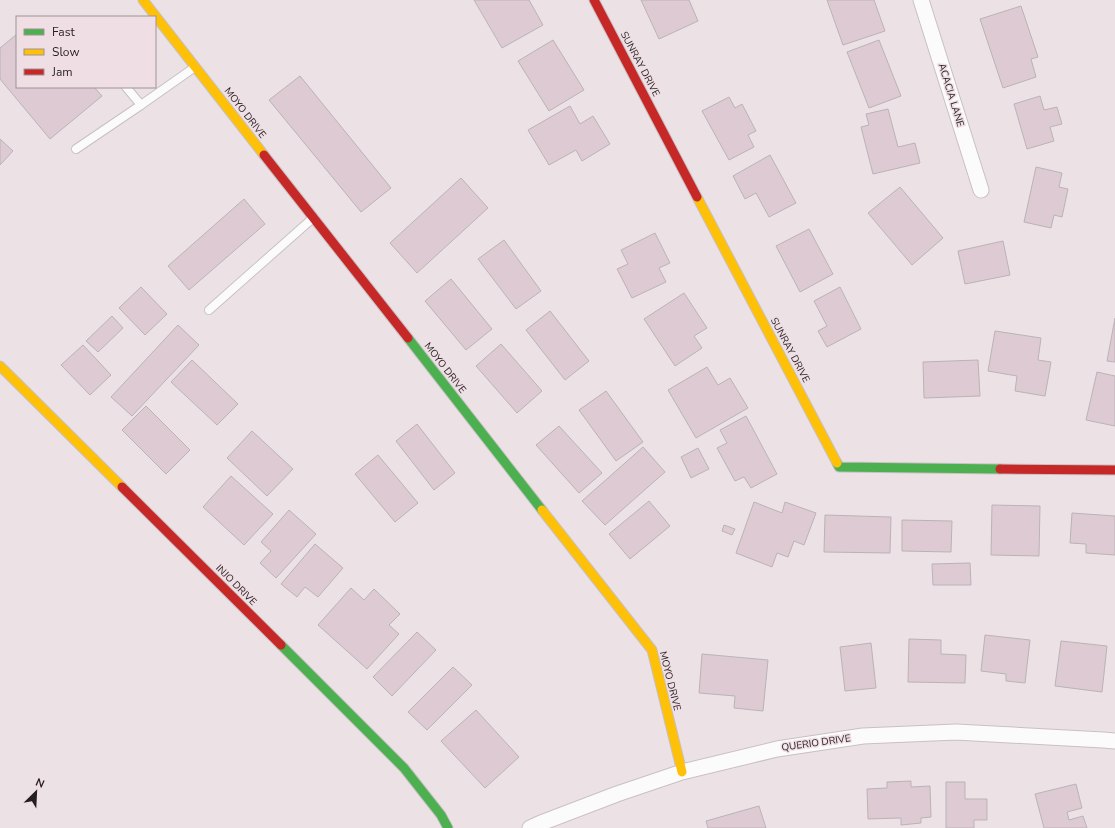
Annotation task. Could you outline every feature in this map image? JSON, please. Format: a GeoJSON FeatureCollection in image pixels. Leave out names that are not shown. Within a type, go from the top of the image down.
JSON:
{"type":"FeatureCollection","features":[{"type":"Feature","properties":{"kind":"street","name":"MOYO DRIVE"},"geometry":{"type":"LineString","coordinates":[[143,0],[156,16]]}},
{"type":"Feature","properties":{"kind":"street","name":"SUNRAY DRIVE"},"geometry":{"type":"LineString","coordinates":[[594,0],[839,467],[1115,470]]}},
{"type":"Feature","properties":{"kind":"street","name":"ACACIA LANE"},"geometry":{"type":"LineString","coordinates":[[921,0],[981,190]]}},
{"type":"Feature","properties":{"kind":"street","name":"MOYO DRIVE"},"geometry":{"type":"LineString","coordinates":[[156,16],[652,650],[682,772]]}},
{"type":"Feature","properties":{"kind":"street","name":"INJO DRIVE"},"geometry":{"type":"LineString","coordinates":[[0,366],[404,768],[441,815],[448,828]]}},
{"type":"Feature","properties":{"kind":"street","name":"QUERIO DRIVE"},"geometry":{"type":"LineString","coordinates":[[530,828],[542,822],[617,794],[682,772],[777,749],[863,736],[956,732],[1115,742]]}},
{"type":"Feature","properties":{"kind":"lane"},"geometry":{"type":"LineString","coordinates":[[76,149],[195,66]]}},
{"type":"Feature","properties":{"kind":"lane"},"geometry":{"type":"LineString","coordinates":[[127,88],[141,105]]}},
{"type":"Feature","properties":{"kind":"lane"},"geometry":{"type":"LineString","coordinates":[[208,310],[313,218]]}},
{"type":"Feature","properties":{"kind":"building"},"geometry":{"type":"Polygon","coordinates":[[[474,0],[529,0],[543,25],[502,48],[474,0]]]}},
{"type":"Feature","properties":{"kind":"building"},"geometry":{"type":"Polygon","coordinates":[[[641,0],[689,0],[698,21],[659,39],[641,0]]]}},
{"type":"Feature","properties":{"kind":"building"},"geometry":{"type":"Polygon","coordinates":[[[827,0],[874,0],[885,31],[843,45],[827,0]]]}},
{"type":"Feature","properties":{"kind":"building"},"geometry":{"type":"Polygon","coordinates":[[[1021,6],[1038,57],[1031,59],[1036,77],[1003,88],[980,19],[1021,6]]]}},
{"type":"Feature","properties":{"kind":"building"},"geometry":{"type":"Polygon","coordinates":[[[16,35],[16,88],[95,88],[102,96],[50,139],[0,79],[0,48],[16,35]]]}},
{"type":"Feature","properties":{"kind":"building"},"geometry":{"type":"Polygon","coordinates":[[[553,40],[584,90],[549,111],[518,61],[553,40]]]}},
{"type":"Feature","properties":{"kind":"building"},"geometry":{"type":"Polygon","coordinates":[[[879,40],[901,96],[869,108],[847,52],[879,40]]]}},
{"type":"Feature","properties":{"kind":"building"},"geometry":{"type":"Polygon","coordinates":[[[300,76],[391,188],[361,212],[269,100],[300,76]]]}},
{"type":"Feature","properties":{"kind":"building"},"geometry":{"type":"Polygon","coordinates":[[[1040,96],[1044,110],[1057,107],[1062,124],[1050,127],[1054,141],[1027,149],[1014,104],[1040,96]]]}},
{"type":"Feature","properties":{"kind":"building"},"geometry":{"type":"Polygon","coordinates":[[[729,97],[735,108],[742,104],[756,131],[748,135],[754,147],[729,160],[702,111],[729,97]]]}},
{"type":"Feature","properties":{"kind":"building"},"geometry":{"type":"Polygon","coordinates":[[[570,106],[580,124],[593,116],[610,144],[582,161],[576,150],[549,165],[528,130],[570,106]]]}},
{"type":"Feature","properties":{"kind":"building"},"geometry":{"type":"Polygon","coordinates":[[[888,109],[898,147],[915,143],[920,163],[873,174],[861,127],[869,125],[866,114],[888,109]]]}},
{"type":"Feature","properties":{"kind":"building"},"geometry":{"type":"Polygon","coordinates":[[[0,139],[13,151],[0,165],[0,139]]]}},
{"type":"Feature","properties":{"kind":"building"},"geometry":{"type":"Polygon","coordinates":[[[770,155],[796,203],[769,217],[756,193],[745,199],[733,176],[770,155]]]}},
{"type":"Feature","properties":{"kind":"building"},"geometry":{"type":"Polygon","coordinates":[[[1036,167],[1062,173],[1059,187],[1068,189],[1062,217],[1054,215],[1051,228],[1024,222],[1036,167]]]}},
{"type":"Feature","properties":{"kind":"building"},"geometry":{"type":"Polygon","coordinates":[[[461,178],[488,208],[417,273],[390,243],[461,178]]]}},
{"type":"Feature","properties":{"kind":"building"},"geometry":{"type":"Polygon","coordinates":[[[900,187],[943,238],[912,265],[868,213],[900,187]]]}},
{"type":"Feature","properties":{"kind":"building"},"geometry":{"type":"Polygon","coordinates":[[[244,199],[265,224],[189,290],[168,266],[244,199]]]}},
{"type":"Feature","properties":{"kind":"building"},"geometry":{"type":"Polygon","coordinates":[[[809,229],[833,274],[800,292],[776,246],[809,229]]]}},
{"type":"Feature","properties":{"kind":"building"},"geometry":{"type":"Polygon","coordinates":[[[655,233],[670,263],[659,268],[666,282],[632,298],[617,269],[628,264],[621,250],[655,233]]]}},
{"type":"Feature","properties":{"kind":"building"},"geometry":{"type":"Polygon","coordinates":[[[504,240],[541,291],[516,309],[478,259],[504,240]]]}},
{"type":"Feature","properties":{"kind":"building"},"geometry":{"type":"Polygon","coordinates":[[[1003,241],[1010,275],[965,284],[958,251],[1003,241]]]}},
{"type":"Feature","properties":{"kind":"building"},"geometry":{"type":"Polygon","coordinates":[[[451,279],[492,329],[466,350],[425,301],[451,279]]]}},
{"type":"Feature","properties":{"kind":"building"},"geometry":{"type":"Polygon","coordinates":[[[141,287],[167,314],[145,335],[119,308],[141,287]]]}},
{"type":"Feature","properties":{"kind":"building"},"geometry":{"type":"Polygon","coordinates":[[[840,287],[861,329],[827,347],[818,331],[827,326],[814,301],[840,287]]]}},
{"type":"Feature","properties":{"kind":"building"},"geometry":{"type":"Polygon","coordinates":[[[684,293],[707,328],[694,336],[702,348],[675,366],[644,319],[684,293]]]}},
{"type":"Feature","properties":{"kind":"building"},"geometry":{"type":"Polygon","coordinates":[[[550,311],[589,361],[565,380],[526,330],[550,311]]]}},
{"type":"Feature","properties":{"kind":"building"},"geometry":{"type":"Polygon","coordinates":[[[112,316],[123,328],[98,352],[86,341],[112,316]]]}},
{"type":"Feature","properties":{"kind":"building"},"geometry":{"type":"Polygon","coordinates":[[[1115,318],[1115,362],[1107,361],[1115,318]]]}},
{"type":"Feature","properties":{"kind":"building"},"geometry":{"type":"Polygon","coordinates":[[[178,325],[199,345],[132,416],[111,397],[178,325]]]}},
{"type":"Feature","properties":{"kind":"building"},"geometry":{"type":"Polygon","coordinates":[[[995,331],[1041,338],[1038,360],[1051,362],[1045,396],[1015,391],[1017,376],[988,371],[995,331]]]}},
{"type":"Feature","properties":{"kind":"building"},"geometry":{"type":"Polygon","coordinates":[[[501,344],[542,391],[517,413],[476,366],[501,344]]]}},
{"type":"Feature","properties":{"kind":"building"},"geometry":{"type":"Polygon","coordinates":[[[83,345],[111,375],[90,395],[61,365],[83,345]]]}},
{"type":"Feature","properties":{"kind":"building"},"geometry":{"type":"Polygon","coordinates":[[[192,360],[238,404],[217,425],[171,382],[192,360]]]}},
{"type":"Feature","properties":{"kind":"building"},"geometry":{"type":"Polygon","coordinates":[[[978,360],[980,396],[924,398],[923,362],[978,360]]]}},
{"type":"Feature","properties":{"kind":"building"},"geometry":{"type":"Polygon","coordinates":[[[707,367],[718,385],[730,378],[748,408],[696,438],[668,390],[707,367]]]}},
{"type":"Feature","properties":{"kind":"building"},"geometry":{"type":"Polygon","coordinates":[[[1097,372],[1115,376],[1115,426],[1086,420],[1097,372]]]}},
{"type":"Feature","properties":{"kind":"building"},"geometry":{"type":"Polygon","coordinates":[[[606,391],[643,442],[616,461],[579,410],[606,391]]]}},
{"type":"Feature","properties":{"kind":"building"},"geometry":{"type":"Polygon","coordinates":[[[146,406],[190,450],[166,474],[122,430],[146,406]]]}},
{"type":"Feature","properties":{"kind":"building"},"geometry":{"type":"Polygon","coordinates":[[[746,416],[777,474],[751,488],[744,477],[735,481],[717,448],[727,443],[720,430],[746,416]]]}},
{"type":"Feature","properties":{"kind":"building"},"geometry":{"type":"Polygon","coordinates":[[[417,424],[455,473],[434,490],[396,441],[417,424]]]}},
{"type":"Feature","properties":{"kind":"building"},"geometry":{"type":"Polygon","coordinates":[[[559,426],[602,473],[579,493],[536,445],[559,426]]]}},
{"type":"Feature","properties":{"kind":"building"},"geometry":{"type":"Polygon","coordinates":[[[252,431],[293,469],[267,496],[227,458],[252,431]]]}},
{"type":"Feature","properties":{"kind":"building"},"geometry":{"type":"Polygon","coordinates":[[[643,447],[665,472],[605,525],[582,501],[643,447]]]}},
{"type":"Feature","properties":{"kind":"building"},"geometry":{"type":"Polygon","coordinates":[[[698,448],[709,469],[691,478],[681,457],[698,448]]]}},
{"type":"Feature","properties":{"kind":"building"},"geometry":{"type":"Polygon","coordinates":[[[378,455],[418,503],[395,522],[355,474],[378,455]]]}},
{"type":"Feature","properties":{"kind":"building"},"geometry":{"type":"Polygon","coordinates":[[[231,476],[273,514],[244,545],[203,507],[231,476]]]}},
{"type":"Feature","properties":{"kind":"building"},"geometry":{"type":"Polygon","coordinates":[[[649,501],[670,526],[630,559],[609,534],[649,501]]]}},
{"type":"Feature","properties":{"kind":"building"},"geometry":{"type":"Polygon","coordinates":[[[754,502],[782,513],[785,502],[816,513],[804,545],[794,541],[788,557],[777,553],[772,567],[736,553],[754,502]]]}},
{"type":"Feature","properties":{"kind":"building"},"geometry":{"type":"Polygon","coordinates":[[[992,505],[1040,506],[1039,556],[991,555],[992,505]]]}},
{"type":"Feature","properties":{"kind":"building"},"geometry":{"type":"Polygon","coordinates":[[[289,510],[316,534],[276,578],[260,563],[271,551],[261,542],[289,510]]]}},
{"type":"Feature","properties":{"kind":"building"},"geometry":{"type":"Polygon","coordinates":[[[1072,513],[1115,516],[1115,555],[1086,553],[1086,544],[1070,543],[1072,513]]]}},
{"type":"Feature","properties":{"kind":"building"},"geometry":{"type":"Polygon","coordinates":[[[825,515],[891,517],[890,553],[824,552],[825,515]]]}},
{"type":"Feature","properties":{"kind":"building"},"geometry":{"type":"Polygon","coordinates":[[[902,520],[952,521],[951,552],[902,551],[902,520]]]}},
{"type":"Feature","properties":{"kind":"building"},"geometry":{"type":"Polygon","coordinates":[[[724,525],[735,529],[732,535],[722,531],[724,525]]]}},
{"type":"Feature","properties":{"kind":"building"},"geometry":{"type":"Polygon","coordinates":[[[315,544],[343,568],[318,597],[305,587],[297,597],[281,584],[315,544]]]}},
{"type":"Feature","properties":{"kind":"building"},"geometry":{"type":"Polygon","coordinates":[[[970,563],[971,585],[933,585],[932,564],[970,563]]]}},
{"type":"Feature","properties":{"kind":"building"},"geometry":{"type":"Polygon","coordinates":[[[351,588],[364,600],[374,589],[400,614],[389,625],[399,634],[367,669],[318,625],[351,588]]]}},
{"type":"Feature","properties":{"kind":"building"},"geometry":{"type":"Polygon","coordinates":[[[417,632],[436,650],[392,696],[373,677],[417,632]]]}},
{"type":"Feature","properties":{"kind":"building"},"geometry":{"type":"Polygon","coordinates":[[[985,635],[1030,640],[1025,683],[1006,681],[1006,674],[981,671],[985,635]]]}},
{"type":"Feature","properties":{"kind":"building"},"geometry":{"type":"Polygon","coordinates":[[[909,639],[941,640],[941,654],[966,655],[965,683],[908,682],[909,639]]]}},
{"type":"Feature","properties":{"kind":"building"},"geometry":{"type":"Polygon","coordinates":[[[1061,641],[1107,646],[1102,692],[1055,686],[1061,641]]]}},
{"type":"Feature","properties":{"kind":"building"},"geometry":{"type":"Polygon","coordinates":[[[871,643],[876,688],[845,691],[840,647],[871,643]]]}},
{"type":"Feature","properties":{"kind":"building"},"geometry":{"type":"Polygon","coordinates":[[[702,654],[768,660],[763,711],[734,708],[735,696],[699,693],[702,654]]]}},
{"type":"Feature","properties":{"kind":"building"},"geometry":{"type":"Polygon","coordinates":[[[453,667],[472,685],[427,730],[408,712],[453,667]]]}},
{"type":"Feature","properties":{"kind":"building"},"geometry":{"type":"Polygon","coordinates":[[[476,710],[519,757],[485,788],[441,741],[476,710]]]}},
{"type":"Feature","properties":{"kind":"building"},"geometry":{"type":"Polygon","coordinates":[[[911,781],[911,787],[930,786],[931,817],[921,818],[921,823],[901,825],[901,818],[868,819],[867,789],[887,788],[887,782],[911,781]]]}},
{"type":"Feature","properties":{"kind":"building"},"geometry":{"type":"Polygon","coordinates":[[[946,782],[965,782],[965,799],[987,799],[987,820],[974,820],[974,828],[946,828],[946,782]]]}},
{"type":"Feature","properties":{"kind":"building"},"geometry":{"type":"Polygon","coordinates":[[[1076,784],[1082,808],[1067,812],[1069,820],[1083,816],[1087,828],[1044,828],[1035,794],[1076,784]]]}},
{"type":"Feature","properties":{"kind":"building"},"geometry":{"type":"Polygon","coordinates":[[[759,806],[766,828],[708,828],[706,821],[759,806]]]}},
{"type":"Feature","properties":{"kind":"traffic: fast"},"geometry":{"type":"LineString","coordinates":[[408,338],[542,510]]}},
{"type":"Feature","properties":{"kind":"traffic: fast"},"geometry":{"type":"LineString","coordinates":[[837,463],[839,467],[1000,469]]}},
{"type":"Feature","properties":{"kind":"traffic: fast"},"geometry":{"type":"LineString","coordinates":[[281,645],[404,768],[441,815],[448,828]]}},
{"type":"Feature","properties":{"kind":"traffic: slow"},"geometry":{"type":"LineString","coordinates":[[143,0],[155,16]]}},
{"type":"Feature","properties":{"kind":"traffic: slow"},"geometry":{"type":"LineString","coordinates":[[156,17],[264,155]]}},
{"type":"Feature","properties":{"kind":"traffic: slow"},"geometry":{"type":"LineString","coordinates":[[697,197],[837,463]]}},
{"type":"Feature","properties":{"kind":"traffic: slow"},"geometry":{"type":"LineString","coordinates":[[0,366],[122,487]]}},
{"type":"Feature","properties":{"kind":"traffic: slow"},"geometry":{"type":"LineString","coordinates":[[542,510],[652,650],[682,772]]}},
{"type":"Feature","properties":{"kind":"traffic: jam"},"geometry":{"type":"LineString","coordinates":[[594,0],[697,197]]}},
{"type":"Feature","properties":{"kind":"traffic: jam"},"geometry":{"type":"LineString","coordinates":[[264,155],[408,338]]}},
{"type":"Feature","properties":{"kind":"traffic: jam"},"geometry":{"type":"LineString","coordinates":[[1000,469],[1115,470]]}},
{"type":"Feature","properties":{"kind":"traffic: jam"},"geometry":{"type":"LineString","coordinates":[[122,487],[281,645]]}}]}
